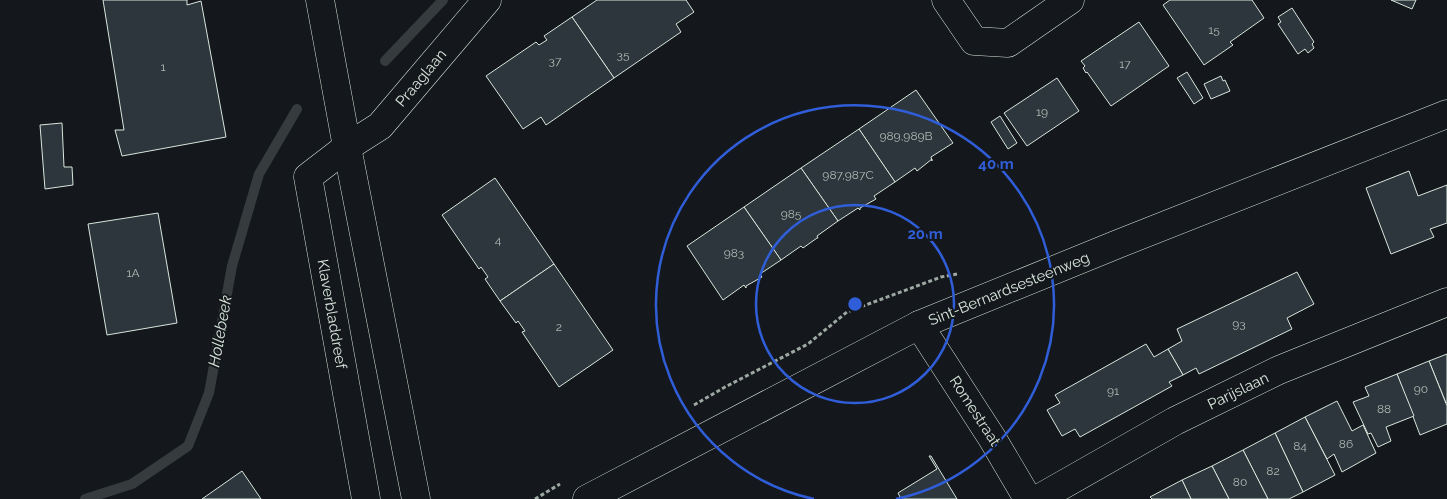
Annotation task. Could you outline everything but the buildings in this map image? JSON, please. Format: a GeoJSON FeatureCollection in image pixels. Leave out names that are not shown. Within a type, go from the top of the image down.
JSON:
{"type":"FeatureCollection","features":[{"type":"Feature","properties":{"kind":"street"},"geometry":{"type":"LineString","coordinates":[[320,0],[416,499]]}},
{"type":"Feature","properties":{"kind":"street","name":"Praaglaan"},"geometry":{"type":"LineString","coordinates":[[347,147],[380,126],[487,0]]}},
{"type":"Feature","properties":{"kind":"street"},"geometry":{"type":"LineString","coordinates":[[946,0],[974,41],[1008,42],[1070,0]]}},
{"type":"Feature","properties":{"kind":"street","name":"Sint-Bernardsesteenweg"},"geometry":{"type":"LineString","coordinates":[[587,499],[919,325],[1447,114]]}},
{"type":"Feature","properties":{"kind":"street","name":"Klaverbladdreef"},"geometry":{"type":"LineString","coordinates":[[347,147],[308,176],[366,499]]}},
{"type":"Feature","properties":{"kind":"street","name":"Parijslaan"},"geometry":{"type":"LineString","coordinates":[[1038,499],[1174,422],[1279,370],[1447,302]]}},
{"type":"Feature","properties":{"kind":"street","name":"Romestraat"},"geometry":{"type":"LineString","coordinates":[[919,325],[992,438],[1028,499]]}},
{"type":"Feature","properties":{"kind":"waterway","name":"Hollebeek"},"geometry":{"type":"LineString","coordinates":[[385,61],[443,0]]}},
{"type":"Feature","properties":{"kind":"waterway","name":"Hollebeek"},"geometry":{"type":"LineString","coordinates":[[85,499],[132,484],[188,446],[209,393],[232,266],[259,174],[297,109]]}}]}
